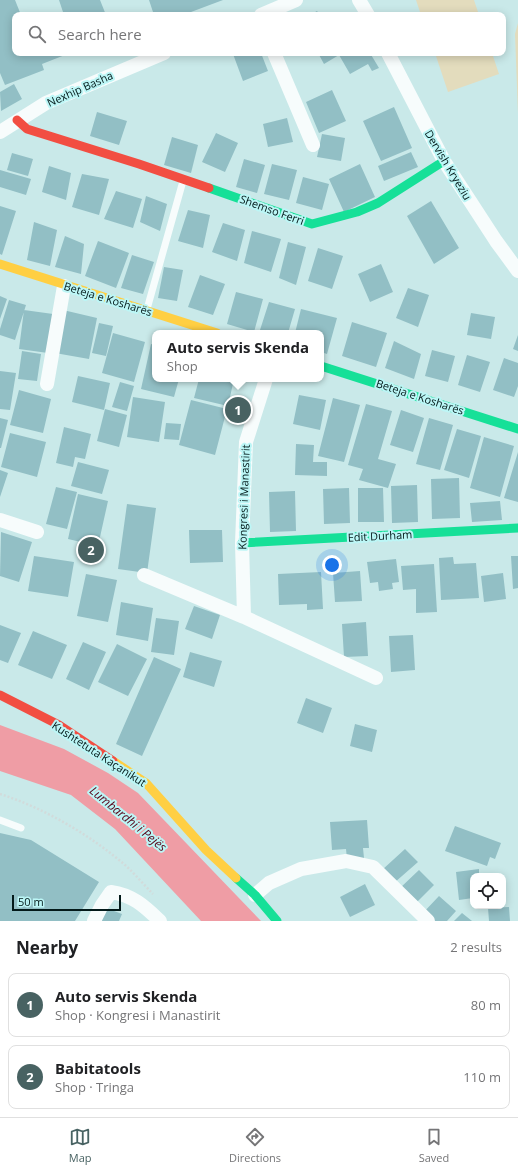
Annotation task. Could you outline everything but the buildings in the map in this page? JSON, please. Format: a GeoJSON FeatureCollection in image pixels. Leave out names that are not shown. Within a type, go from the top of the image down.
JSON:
{"type":"FeatureCollection","features":[{"type":"Feature","properties":{"kind":"street"},"geometry":{"type":"LineString","coordinates":[[268,12],[296,0]]}},
{"type":"Feature","properties":{"kind":"street"},"geometry":{"type":"LineString","coordinates":[[359,0],[366,12]]}},
{"type":"Feature","properties":{"kind":"street","name":"Nexhip Basha"},"geometry":{"type":"LineString","coordinates":[[0,132],[46,103],[157,56]]}},
{"type":"Feature","properties":{"kind":"street"},"geometry":{"type":"LineString","coordinates":[[275,56],[313,145]]}},
{"type":"Feature","properties":{"kind":"street","name":"Dervish Kryeziu"},"geometry":{"type":"LineString","coordinates":[[390,56],[444,161],[496,241],[518,271]]}},
{"type":"Feature","properties":{"kind":"street","name":"Shemso Ferri"},"geometry":{"type":"LineString","coordinates":[[17,120],[27,129],[139,164],[264,206],[312,224],[357,212],[378,203],[444,161]]}},
{"type":"Feature","properties":{"kind":"street","name":"Beteja e Kosharës"},"geometry":{"type":"LineString","coordinates":[[0,264],[64,286],[207,330]]}},
{"type":"Feature","properties":{"kind":"street"},"geometry":{"type":"LineString","coordinates":[[47,384],[64,286]]}},
{"type":"Feature","properties":{"kind":"street","name":"Beteja e Kosharës"},"geometry":{"type":"LineString","coordinates":[[324,367],[518,429]]}},
{"type":"Feature","properties":{"kind":"street","name":"Kongresi i Manastirit"},"geometry":{"type":"LineString","coordinates":[[244,618],[242,543],[246,442],[265,382]]}},
{"type":"Feature","properties":{"kind":"street"},"geometry":{"type":"LineString","coordinates":[[0,520],[36,532]]}},
{"type":"Feature","properties":{"kind":"street","name":"Edit Durham"},"geometry":{"type":"LineString","coordinates":[[242,543],[518,528]]}},
{"type":"Feature","properties":{"kind":"street"},"geometry":{"type":"LineString","coordinates":[[144,575],[244,618],[376,678]]}},
{"type":"Feature","properties":{"kind":"street","name":"Kushtetuta Kaçanikut"},"geometry":{"type":"LineString","coordinates":[[0,695],[59,725],[146,783],[206,850],[255,895],[277,921]]}},
{"type":"Feature","properties":{"kind":"street"},"geometry":{"type":"LineString","coordinates":[[255,895],[269,883],[301,870],[346,861],[373,867],[428,921]]}},
{"type":"Feature","properties":{"kind":"street"},"geometry":{"type":"LineString","coordinates":[[94,921],[111,892],[123,894],[136,900],[160,921]]}},
{"type":"Feature","properties":{"kind":"lane"},"geometry":{"type":"LineString","coordinates":[[147,311],[183,180]]}},
{"type":"Feature","properties":{"kind":"lane"},"geometry":{"type":"LineString","coordinates":[[0,820],[21,828]]}},
{"type":"Feature","properties":{"kind":"path"},"geometry":{"type":"LineString","coordinates":[[0,794],[25,802],[74,828],[125,865],[156,898]]}},
{"type":"Feature","properties":{"kind":"shaded area"},"geometry":{"type":"Polygon","coordinates":[[[416,0],[474,0],[478,12],[420,12],[416,0]]]}},
{"type":"Feature","properties":{"kind":"shaded area"},"geometry":{"type":"Polygon","coordinates":[[[518,23],[518,114],[515,34],[518,23]]]}},
{"type":"Feature","properties":{"kind":"shaded area"},"geometry":{"type":"Polygon","coordinates":[[[436,56],[493,56],[499,74],[448,92],[436,56]]]}},
{"type":"Feature","properties":{"kind":"water","name":"Lumbardhi i Pejës"},"geometry":{"type":"Polygon","coordinates":[[[0,725],[64,749],[108,773],[138,793],[261,921],[201,921],[115,829],[71,795],[0,771],[0,725]]]}},
{"type":"Feature","properties":{"kind":"traffic: fast"},"geometry":{"type":"LineString","coordinates":[[209,188],[312,224],[357,212],[378,203],[444,161]]}},
{"type":"Feature","properties":{"kind":"traffic: fast"},"geometry":{"type":"LineString","coordinates":[[324,367],[518,429]]}},
{"type":"Feature","properties":{"kind":"traffic: fast"},"geometry":{"type":"LineString","coordinates":[[242,543],[518,528]]}},
{"type":"Feature","properties":{"kind":"traffic: fast"},"geometry":{"type":"LineString","coordinates":[[236,878],[255,895],[277,921]]}},
{"type":"Feature","properties":{"kind":"traffic: slow"},"geometry":{"type":"LineString","coordinates":[[0,264],[208,330]]}},
{"type":"Feature","properties":{"kind":"traffic: slow"},"geometry":{"type":"LineString","coordinates":[[113,761],[146,783],[206,850],[236,878]]}},
{"type":"Feature","properties":{"kind":"traffic: jam"},"geometry":{"type":"LineString","coordinates":[[17,120],[27,129],[139,164],[209,188]]}},
{"type":"Feature","properties":{"kind":"traffic: jam"},"geometry":{"type":"LineString","coordinates":[[0,695],[59,725],[113,761]]}},
{"type":"Feature","properties":{"kind":"place","name":"Auto servis Skenda"},"geometry":{"type":"Point","coordinates":[238,410]}},
{"type":"Feature","properties":{"kind":"place","name":"Babitatools"},"geometry":{"type":"Point","coordinates":[91,550]}}]}
